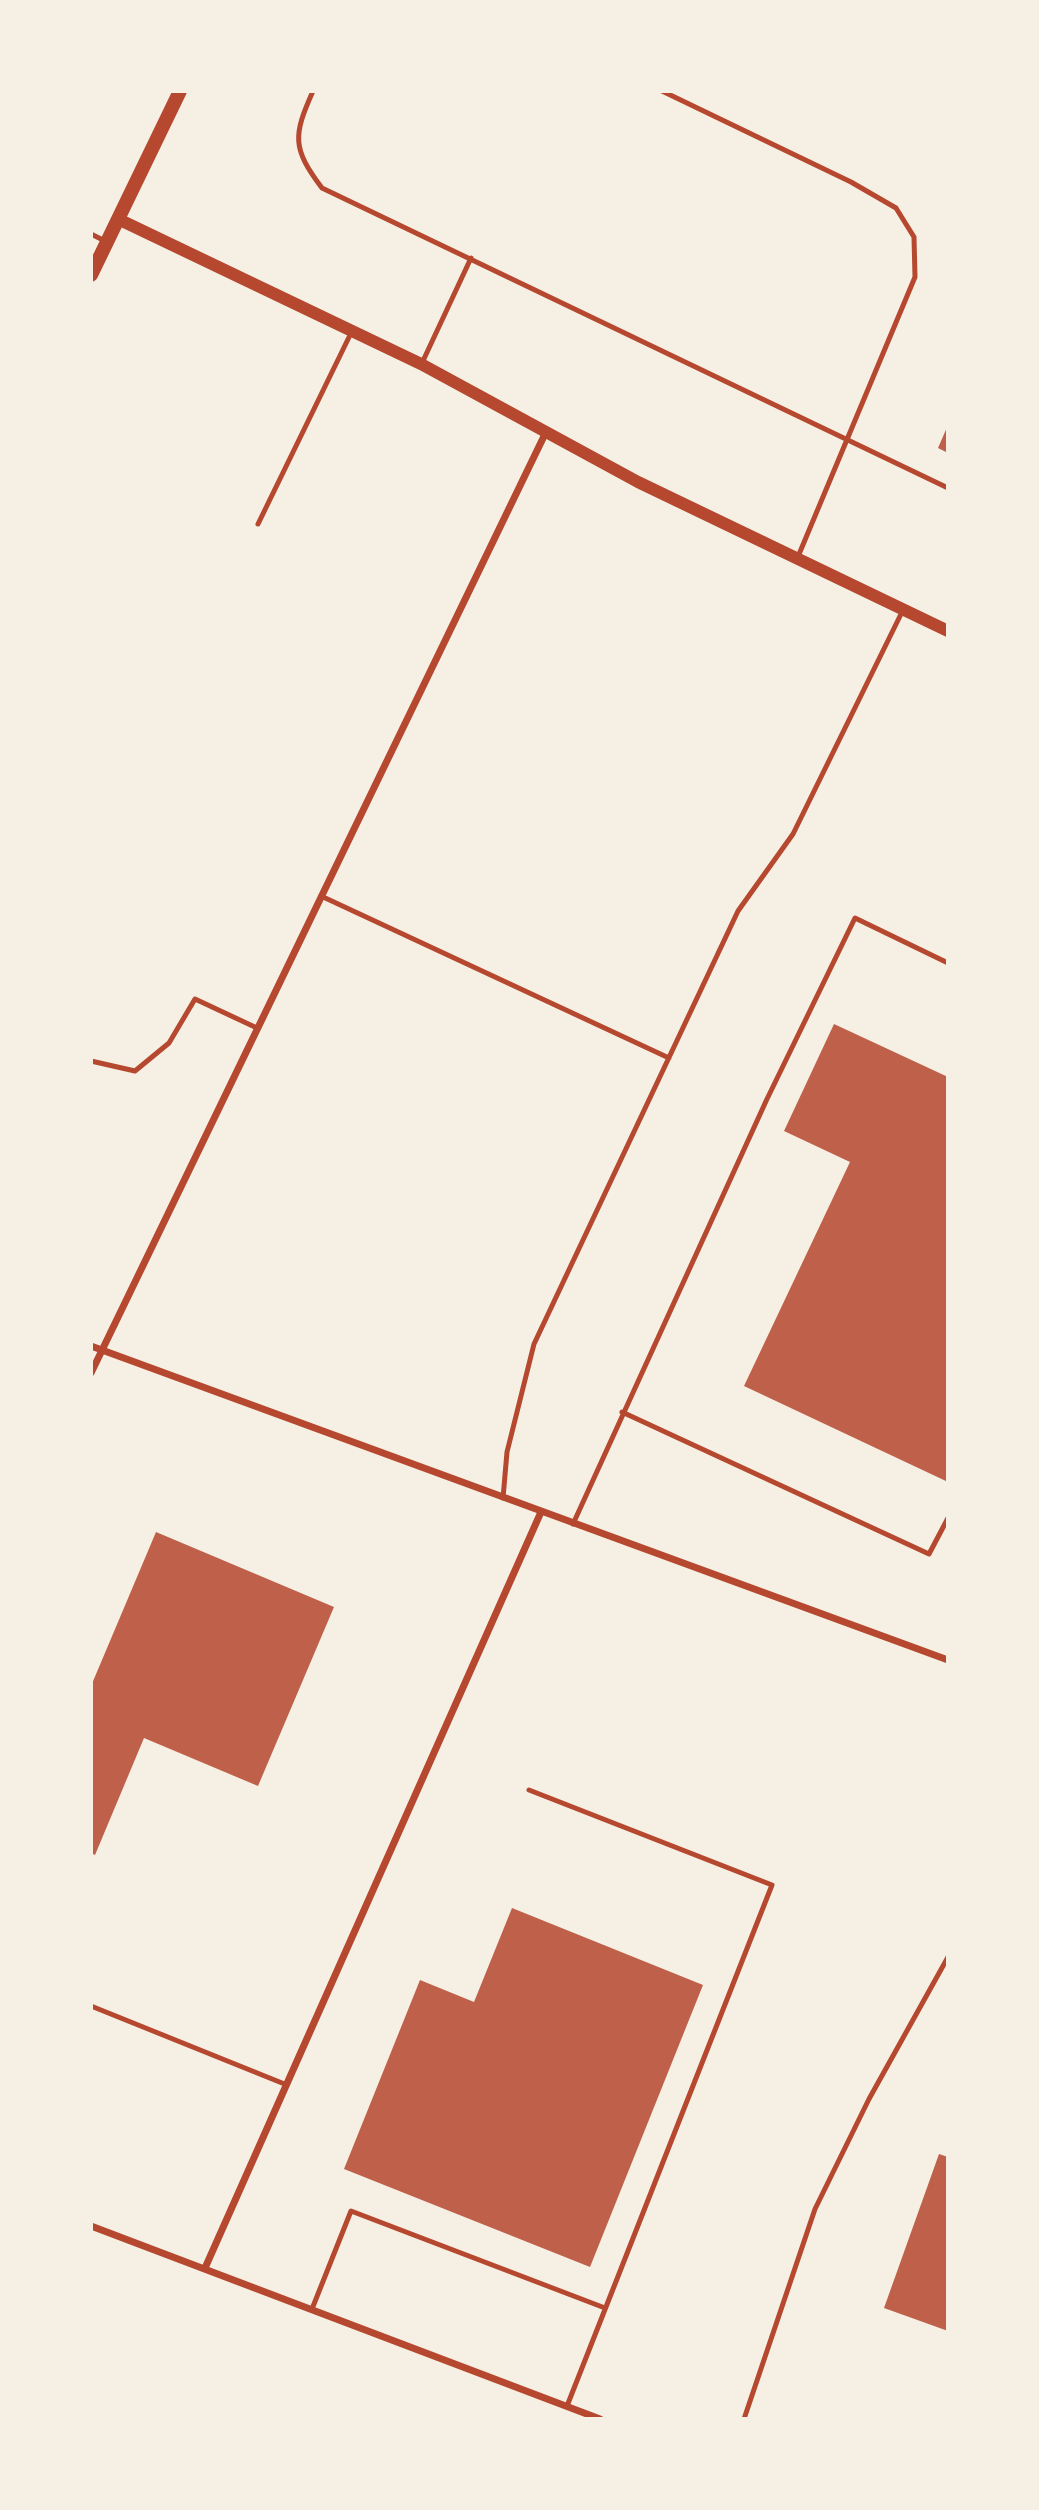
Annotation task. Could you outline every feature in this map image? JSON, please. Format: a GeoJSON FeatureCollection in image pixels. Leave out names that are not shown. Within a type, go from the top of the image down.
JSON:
{"type":"FeatureCollection","features":[{"type":"Feature","properties":{"kind":"main road"},"geometry":{"type":"LineString","coordinates":[[91,275],[180,91]]}},
{"type":"Feature","properties":{"kind":"street"},"geometry":{"type":"LineString","coordinates":[[118,219],[421,364],[638,482],[948,631]]}},
{"type":"Feature","properties":{"kind":"street"},"geometry":{"type":"LineString","coordinates":[[91,1373],[546,432]]}},
{"type":"Feature","properties":{"kind":"street"},"geometry":{"type":"LineString","coordinates":[[91,1346],[948,1660]]}},
{"type":"Feature","properties":{"kind":"street"},"geometry":{"type":"LineString","coordinates":[[205,2268],[541,1512]]}},
{"type":"Feature","properties":{"kind":"street"},"geometry":{"type":"LineString","coordinates":[[91,2226],[600,2419]]}},
{"type":"Feature","properties":{"kind":"lane"},"geometry":{"type":"LineString","coordinates":[[313,91],[297,126],[303,163],[322,188],[948,488]]}},
{"type":"Feature","properties":{"kind":"lane"},"geometry":{"type":"LineString","coordinates":[[662,91],[852,182],[896,208],[914,237],[915,277],[797,559]]}},
{"type":"Feature","properties":{"kind":"lane"},"geometry":{"type":"LineString","coordinates":[[91,234],[107,242]]}},
{"type":"Feature","properties":{"kind":"lane"},"geometry":{"type":"LineString","coordinates":[[421,364],[471,258]]}},
{"type":"Feature","properties":{"kind":"lane"},"geometry":{"type":"LineString","coordinates":[[258,524],[352,331]]}},
{"type":"Feature","properties":{"kind":"lane"},"geometry":{"type":"LineString","coordinates":[[503,1498],[507,1452],[534,1344],[738,911],[793,834],[903,609]]}},
{"type":"Feature","properties":{"kind":"lane"},"geometry":{"type":"LineString","coordinates":[[321,896],[669,1058]]}},
{"type":"Feature","properties":{"kind":"lane"},"geometry":{"type":"LineString","coordinates":[[573,1524],[767,1099],[855,918],[948,963]]}},
{"type":"Feature","properties":{"kind":"lane"},"geometry":{"type":"LineString","coordinates":[[91,1060],[135,1071],[169,1044],[195,999],[257,1028]]}},
{"type":"Feature","properties":{"kind":"lane"},"geometry":{"type":"LineString","coordinates":[[622,1412],[929,1554],[948,1518]]}},
{"type":"Feature","properties":{"kind":"lane"},"geometry":{"type":"LineString","coordinates":[[530,1790],[772,1885],[567,2406]]}},
{"type":"Feature","properties":{"kind":"lane"},"geometry":{"type":"LineString","coordinates":[[744,2419],[815,2208],[869,2099],[948,1957]]}},
{"type":"Feature","properties":{"kind":"lane"},"geometry":{"type":"LineString","coordinates":[[91,2006],[287,2085]]}},
{"type":"Feature","properties":{"kind":"lane"},"geometry":{"type":"LineString","coordinates":[[312,2309],[351,2211],[605,2308]]}},
{"type":"Feature","properties":{"kind":"building"},"geometry":{"type":"Polygon","coordinates":[[[948,425],[948,453],[938,448],[948,425]]]}},
{"type":"Feature","properties":{"kind":"building"},"geometry":{"type":"Polygon","coordinates":[[[834,1024],[948,1077],[948,1482],[744,1386],[850,1162],[784,1131],[834,1024]]]}},
{"type":"Feature","properties":{"kind":"building"},"geometry":{"type":"Polygon","coordinates":[[[156,1532],[334,1607],[258,1786],[144,1738],[95,1855],[91,1853],[91,1686],[156,1532]]]}},
{"type":"Feature","properties":{"kind":"building"},"geometry":{"type":"Polygon","coordinates":[[[512,1908],[703,1985],[590,2267],[344,2169],[420,1980],[474,2002],[512,1908]]]}},
{"type":"Feature","properties":{"kind":"building"},"geometry":{"type":"Polygon","coordinates":[[[939,2154],[948,2157],[948,2331],[884,2308],[939,2154]]]}}]}
